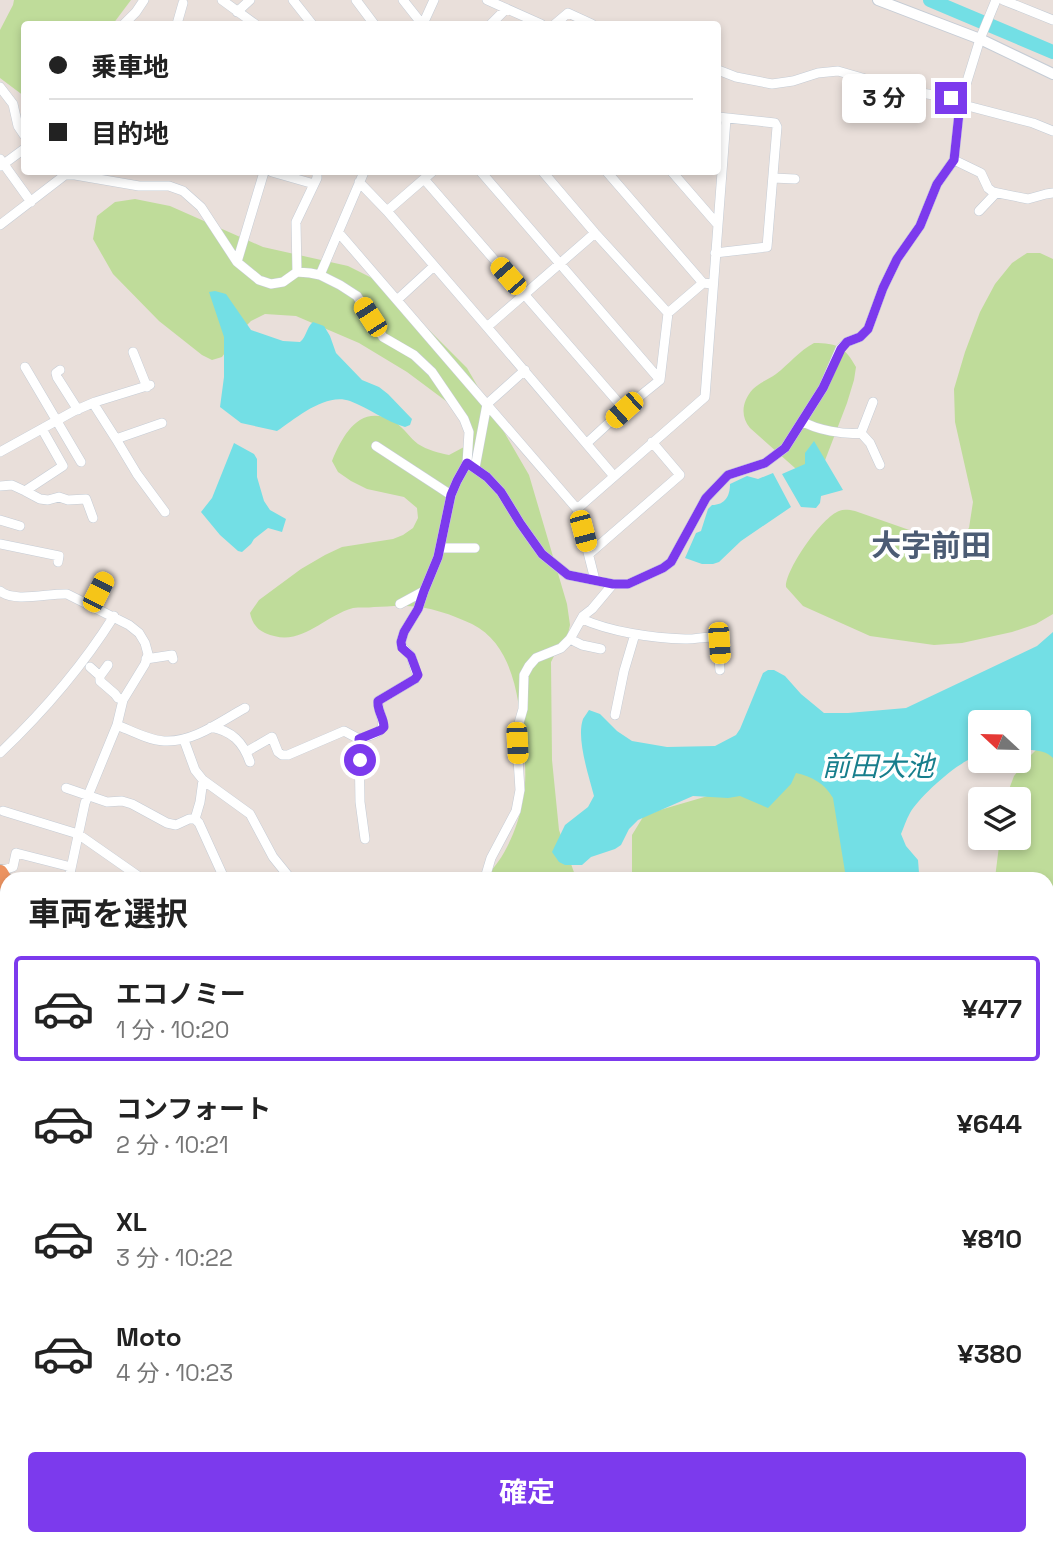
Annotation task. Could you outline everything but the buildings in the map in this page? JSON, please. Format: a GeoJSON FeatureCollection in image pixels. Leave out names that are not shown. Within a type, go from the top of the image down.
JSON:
{"type":"FeatureCollection","features":[{"type":"Feature","properties":{"kind":"street"},"geometry":{"type":"LineString","coordinates":[[127,21],[144,0]]}},
{"type":"Feature","properties":{"kind":"street"},"geometry":{"type":"LineString","coordinates":[[222,0],[250,21]]}},
{"type":"Feature","properties":{"kind":"street"},"geometry":{"type":"LineString","coordinates":[[237,12],[250,0]]}},
{"type":"Feature","properties":{"kind":"street"},"geometry":{"type":"LineString","coordinates":[[293,0],[310,21]]}},
{"type":"Feature","properties":{"kind":"street"},"geometry":{"type":"LineString","coordinates":[[356,0],[372,21]]}},
{"type":"Feature","properties":{"kind":"street"},"geometry":{"type":"LineString","coordinates":[[403,0],[420,21]]}},
{"type":"Feature","properties":{"kind":"street"},"geometry":{"type":"LineString","coordinates":[[423,21],[433,0]]}},
{"type":"Feature","properties":{"kind":"street"},"geometry":{"type":"LineString","coordinates":[[487,0],[534,21]]}},
{"type":"Feature","properties":{"kind":"street"},"geometry":{"type":"LineString","coordinates":[[878,0],[981,36],[1053,74]]}},
{"type":"Feature","properties":{"kind":"street"},"geometry":{"type":"LineString","coordinates":[[0,225],[65,175],[139,186],[169,186],[183,191],[201,207],[237,262],[259,280],[271,284],[283,282],[296,272],[310,273],[340,285],[356,296],[383,337],[415,355],[432,372],[464,419],[469,432],[471,465],[501,492],[542,554],[568,575],[613,584],[628,584],[671,562],[706,498],[728,475],[765,463],[785,448],[823,388],[841,349],[868,329],[897,259],[920,226],[937,184],[954,160],[960,104],[981,36],[998,0],[1053,20]]}},
{"type":"Feature","properties":{"kind":"street"},"geometry":{"type":"LineString","coordinates":[[178,21],[183,3]]}},
{"type":"Feature","properties":{"kind":"street"},"geometry":{"type":"LineString","coordinates":[[494,21],[506,9]]}},
{"type":"Feature","properties":{"kind":"street"},"geometry":{"type":"LineString","coordinates":[[559,21],[568,13],[585,21]]}},
{"type":"Feature","properties":{"kind":"street"},"geometry":{"type":"LineString","coordinates":[[721,71],[772,84],[838,71],[904,90],[951,98],[960,104],[1033,123],[1053,131]]}},
{"type":"Feature","properties":{"kind":"street"},"geometry":{"type":"LineString","coordinates":[[0,87],[13,104],[21,130]]}},
{"type":"Feature","properties":{"kind":"street"},"geometry":{"type":"LineString","coordinates":[[715,253],[767,247],[777,127],[775,123],[722,118],[721,145]]}},
{"type":"Feature","properties":{"kind":"street"},"geometry":{"type":"LineString","coordinates":[[21,151],[1,164],[31,202]]}},
{"type":"Feature","properties":{"kind":"street"},"geometry":{"type":"LineString","coordinates":[[954,160],[981,173],[988,188],[996,193],[1028,199],[1053,193]]}},
{"type":"Feature","properties":{"kind":"street"},"geometry":{"type":"LineString","coordinates":[[108,182],[110,175]]}},
{"type":"Feature","properties":{"kind":"street"},"geometry":{"type":"LineString","coordinates":[[237,262],[263,175]]}},
{"type":"Feature","properties":{"kind":"street"},"geometry":{"type":"LineString","coordinates":[[282,175],[314,184]]}},
{"type":"Feature","properties":{"kind":"street"},"geometry":{"type":"LineString","coordinates":[[296,272],[296,222],[317,175]]}},
{"type":"Feature","properties":{"kind":"street"},"geometry":{"type":"LineString","coordinates":[[361,175],[387,211],[613,475]]}},
{"type":"Feature","properties":{"kind":"street"},"geometry":{"type":"LineString","coordinates":[[320,275],[361,175]]}},
{"type":"Feature","properties":{"kind":"street"},"geometry":{"type":"LineString","coordinates":[[387,211],[428,175]]}},
{"type":"Feature","properties":{"kind":"street"},"geometry":{"type":"LineString","coordinates":[[484,175],[660,380]]}},
{"type":"Feature","properties":{"kind":"street"},"geometry":{"type":"LineString","coordinates":[[547,175],[668,313]]}},
{"type":"Feature","properties":{"kind":"street"},"geometry":{"type":"LineString","coordinates":[[610,175],[708,284]]}},
{"type":"Feature","properties":{"kind":"street"},"geometry":{"type":"LineString","coordinates":[[577,509],[705,397],[708,284],[715,253],[720,175]]}},
{"type":"Feature","properties":{"kind":"street"},"geometry":{"type":"LineString","coordinates":[[679,176],[718,225]]}},
{"type":"Feature","properties":{"kind":"street"},"geometry":{"type":"LineString","coordinates":[[424,178],[624,410]]}},
{"type":"Feature","properties":{"kind":"street"},"geometry":{"type":"LineString","coordinates":[[773,178],[795,179]]}},
{"type":"Feature","properties":{"kind":"street"},"geometry":{"type":"LineString","coordinates":[[979,211],[996,193]]}},
{"type":"Feature","properties":{"kind":"street"},"geometry":{"type":"LineString","coordinates":[[339,233],[577,509],[595,580]]}},
{"type":"Feature","properties":{"kind":"street"},"geometry":{"type":"LineString","coordinates":[[487,327],[595,233]]}},
{"type":"Feature","properties":{"kind":"street"},"geometry":{"type":"LineString","coordinates":[[397,300],[434,266]]}},
{"type":"Feature","properties":{"kind":"street"},"geometry":{"type":"LineString","coordinates":[[587,443],[660,380],[668,313],[708,284]]}},
{"type":"Feature","properties":{"kind":"street"},"geometry":{"type":"LineString","coordinates":[[0,452],[93,403],[149,386],[133,352]]}},
{"type":"Feature","properties":{"kind":"street"},"geometry":{"type":"LineString","coordinates":[[24,367],[81,462]]}},
{"type":"Feature","properties":{"kind":"street"},"geometry":{"type":"LineString","coordinates":[[60,370],[56,373],[57,377],[78,410]]}},
{"type":"Feature","properties":{"kind":"street"},"geometry":{"type":"LineString","coordinates":[[359,739],[384,727],[378,701],[418,675],[411,656],[402,648],[401,642],[418,609],[438,557],[451,495],[457,481],[471,465],[487,404],[525,370]]}},
{"type":"Feature","properties":{"kind":"street"},"geometry":{"type":"LineString","coordinates":[[861,433],[873,402]]}},
{"type":"Feature","properties":{"kind":"street"},"geometry":{"type":"LineString","coordinates":[[93,403],[165,512]]}},
{"type":"Feature","properties":{"kind":"street"},"geometry":{"type":"LineString","coordinates":[[802,421],[811,427],[850,434],[861,433]]}},
{"type":"Feature","properties":{"kind":"street"},"geometry":{"type":"LineString","coordinates":[[116,439],[162,423]]}},
{"type":"Feature","properties":{"kind":"street"},"geometry":{"type":"LineString","coordinates":[[25,491],[63,466],[42,429]]}},
{"type":"Feature","properties":{"kind":"street"},"geometry":{"type":"LineString","coordinates":[[861,433],[870,443],[880,465]]}},
{"type":"Feature","properties":{"kind":"street"},"geometry":{"type":"LineString","coordinates":[[589,554],[680,475],[652,442]]}},
{"type":"Feature","properties":{"kind":"street"},"geometry":{"type":"LineString","coordinates":[[376,446],[451,495]]}},
{"type":"Feature","properties":{"kind":"street"},"geometry":{"type":"LineString","coordinates":[[60,460],[74,451]]}},
{"type":"Feature","properties":{"kind":"street"},"geometry":{"type":"LineString","coordinates":[[0,486],[12,485],[40,499],[86,499],[93,518]]}},
{"type":"Feature","properties":{"kind":"street"},"geometry":{"type":"LineString","coordinates":[[0,520],[20,526]]}},
{"type":"Feature","properties":{"kind":"street"},"geometry":{"type":"LineString","coordinates":[[0,544],[59,556]]}},
{"type":"Feature","properties":{"kind":"street"},"geometry":{"type":"LineString","coordinates":[[440,548],[475,548]]}},
{"type":"Feature","properties":{"kind":"street"},"geometry":{"type":"LineString","coordinates":[[91,605],[105,579]]}},
{"type":"Feature","properties":{"kind":"street"},"geometry":{"type":"LineString","coordinates":[[487,872],[516,811],[520,790],[517,743],[523,709],[524,675],[536,658],[561,648],[570,639],[582,618],[613,584]]}},
{"type":"Feature","properties":{"kind":"street"},"geometry":{"type":"LineString","coordinates":[[400,604],[424,591]]}},
{"type":"Feature","properties":{"kind":"street"},"geometry":{"type":"LineString","coordinates":[[0,592],[5,595],[24,596],[67,594],[114,616],[139,633],[148,654],[123,700],[117,725],[85,803],[70,872]]}},
{"type":"Feature","properties":{"kind":"street"},"geometry":{"type":"LineString","coordinates":[[0,753],[37,718],[96,644],[114,616]]}},
{"type":"Feature","properties":{"kind":"street"},"geometry":{"type":"LineString","coordinates":[[582,618],[635,634],[691,640],[713,636],[719,643],[720,670]]}},
{"type":"Feature","properties":{"kind":"street"},"geometry":{"type":"LineString","coordinates":[[615,715],[635,634]]}},
{"type":"Feature","properties":{"kind":"street"},"geometry":{"type":"LineString","coordinates":[[570,639],[601,649]]}},
{"type":"Feature","properties":{"kind":"street"},"geometry":{"type":"LineString","coordinates":[[146,659],[172,655],[173,659]]}},
{"type":"Feature","properties":{"kind":"street"},"geometry":{"type":"LineString","coordinates":[[100,676],[108,665]]}},
{"type":"Feature","properties":{"kind":"street"},"geometry":{"type":"LineString","coordinates":[[90,667],[118,698]]}},
{"type":"Feature","properties":{"kind":"street"},"geometry":{"type":"LineString","coordinates":[[120,713],[115,709],[118,698],[122,689],[129,689]]}},
{"type":"Feature","properties":{"kind":"street"},"geometry":{"type":"LineString","coordinates":[[117,725],[152,739],[184,740],[245,708]]}},
{"type":"Feature","properties":{"kind":"street"},"geometry":{"type":"LineString","coordinates":[[211,727],[230,733],[246,752],[250,762]]}},
{"type":"Feature","properties":{"kind":"street"},"geometry":{"type":"LineString","coordinates":[[246,752],[272,737],[282,755],[288,755],[344,731],[359,739]]}},
{"type":"Feature","properties":{"kind":"street"},"geometry":{"type":"LineString","coordinates":[[359,739],[360,802],[365,839]]}},
{"type":"Feature","properties":{"kind":"street"},"geometry":{"type":"LineString","coordinates":[[184,740],[195,770],[203,780],[250,814],[273,857],[285,872]]}},
{"type":"Feature","properties":{"kind":"street"},"geometry":{"type":"LineString","coordinates":[[195,819],[203,780]]}},
{"type":"Feature","properties":{"kind":"street"},"geometry":{"type":"LineString","coordinates":[[66,788],[107,803],[122,801],[132,804],[167,823],[176,825],[195,819]]}},
{"type":"Feature","properties":{"kind":"street"},"geometry":{"type":"LineString","coordinates":[[3,811],[78,834],[132,872]]}},
{"type":"Feature","properties":{"kind":"street"},"geometry":{"type":"LineString","coordinates":[[195,819],[221,872]]}},
{"type":"Feature","properties":{"kind":"street"},"geometry":{"type":"LineString","coordinates":[[0,872],[13,867],[16,853],[71,867]]}},
{"type":"Feature","properties":{"kind":"green space"},"geometry":{"type":"Polygon","coordinates":[[[14,0],[131,0],[115,21],[21,21],[21,94],[0,78],[0,30],[14,0]]]}},
{"type":"Feature","properties":{"kind":"green space"},"geometry":{"type":"Polygon","coordinates":[[[135,199],[170,206],[263,247],[348,266],[390,287],[467,368],[529,475],[567,604],[570,625],[567,638],[559,646],[551,662],[552,760],[559,830],[574,872],[490,872],[504,853],[514,831],[521,809],[525,777],[519,708],[512,675],[506,659],[486,633],[457,617],[423,608],[398,606],[353,608],[300,634],[278,637],[259,629],[250,613],[259,600],[325,555],[342,547],[393,539],[413,528],[418,518],[417,508],[404,497],[367,489],[338,472],[332,461],[355,424],[363,418],[383,417],[398,424],[415,442],[449,455],[464,447],[469,431],[462,413],[407,372],[359,343],[296,316],[265,314],[251,321],[239,333],[222,357],[212,360],[202,355],[159,321],[113,274],[93,239],[97,216],[115,202],[135,199]]]}},
{"type":"Feature","properties":{"kind":"green space"},"geometry":{"type":"Polygon","coordinates":[[[1027,253],[1040,253],[1053,259],[1053,614],[1036,624],[1012,632],[962,643],[934,645],[870,636],[803,606],[786,587],[787,579],[814,533],[839,511],[855,511],[935,539],[952,540],[969,528],[973,502],[955,422],[954,389],[980,312],[995,284],[1012,263],[1027,253]]]}},
{"type":"Feature","properties":{"kind":"green space"},"geometry":{"type":"Polygon","coordinates":[[[814,343],[840,348],[856,367],[847,403],[824,463],[804,476],[750,428],[745,419],[744,408],[746,398],[753,389],[814,343]]]}},
{"type":"Feature","properties":{"kind":"green space"},"geometry":{"type":"Polygon","coordinates":[[[1053,733],[1053,872],[996,872],[998,850],[1031,850],[1031,787],[1010,787],[1014,776],[1031,774],[1031,755],[1053,733]]]}},
{"type":"Feature","properties":{"kind":"green space"},"geometry":{"type":"Polygon","coordinates":[[[805,771],[828,773],[870,872],[632,872],[632,835],[643,817],[783,774],[805,771]]]}},
{"type":"Feature","properties":{"kind":"water"},"geometry":{"type":"Polygon","coordinates":[[[209,292],[226,294],[251,330],[283,341],[300,342],[313,322],[324,326],[336,353],[362,380],[388,394],[412,419],[410,425],[405,427],[341,399],[321,403],[277,431],[241,423],[220,407],[224,377],[224,337],[209,292]]]}},
{"type":"Feature","properties":{"kind":"water"},"geometry":{"type":"Polygon","coordinates":[[[814,441],[843,490],[821,496],[816,508],[801,507],[782,474],[805,464],[805,453],[814,441]]]}},
{"type":"Feature","properties":{"kind":"water"},"geometry":{"type":"Polygon","coordinates":[[[234,443],[254,454],[264,501],[270,510],[286,519],[282,532],[268,528],[242,552],[220,535],[201,512],[212,498],[234,443]]]}},
{"type":"Feature","properties":{"kind":"water"},"geometry":{"type":"Polygon","coordinates":[[[773,473],[791,507],[741,541],[719,562],[702,564],[685,558],[696,533],[701,531],[708,509],[726,499],[730,484],[747,476],[758,479],[773,473]]]}},
{"type":"Feature","properties":{"kind":"water","name":"前田大池"},"geometry":{"type":"Polygon","coordinates":[[[1053,632],[1053,758],[1046,753],[1031,750],[1031,710],[968,710],[968,760],[931,788],[910,813],[901,834],[906,846],[918,860],[919,872],[845,872],[833,798],[818,781],[796,773],[791,784],[768,808],[740,796],[693,796],[638,820],[629,829],[621,845],[591,857],[582,865],[565,865],[559,862],[552,852],[565,825],[588,807],[594,796],[581,737],[583,719],[589,710],[600,714],[632,741],[667,747],[715,746],[736,735],[763,673],[768,670],[785,676],[824,713],[906,708],[1037,646],[1053,632]]]}},
{"type":"Feature","properties":{"kind":"waterway"},"geometry":{"type":"LineString","coordinates":[[930,0],[1053,52]]}},
{"type":"Feature","properties":{"kind":"district","name":"大字前田"},"geometry":{"type":"Point","coordinates":[931,546]}},
{"type":"Feature","properties":{"kind":"route"},"geometry":{"type":"LineString","coordinates":[[360,760],[359,739],[384,727],[378,701],[418,675],[411,656],[402,648],[401,642],[418,609],[438,557],[451,495],[467,463],[487,477],[501,492],[542,554],[568,575],[613,584],[628,584],[671,562],[706,498],[728,475],[765,463],[785,448],[823,388],[841,349],[868,329],[897,259],[920,226],[937,184],[954,160],[960,104],[951,98]]}}]}
